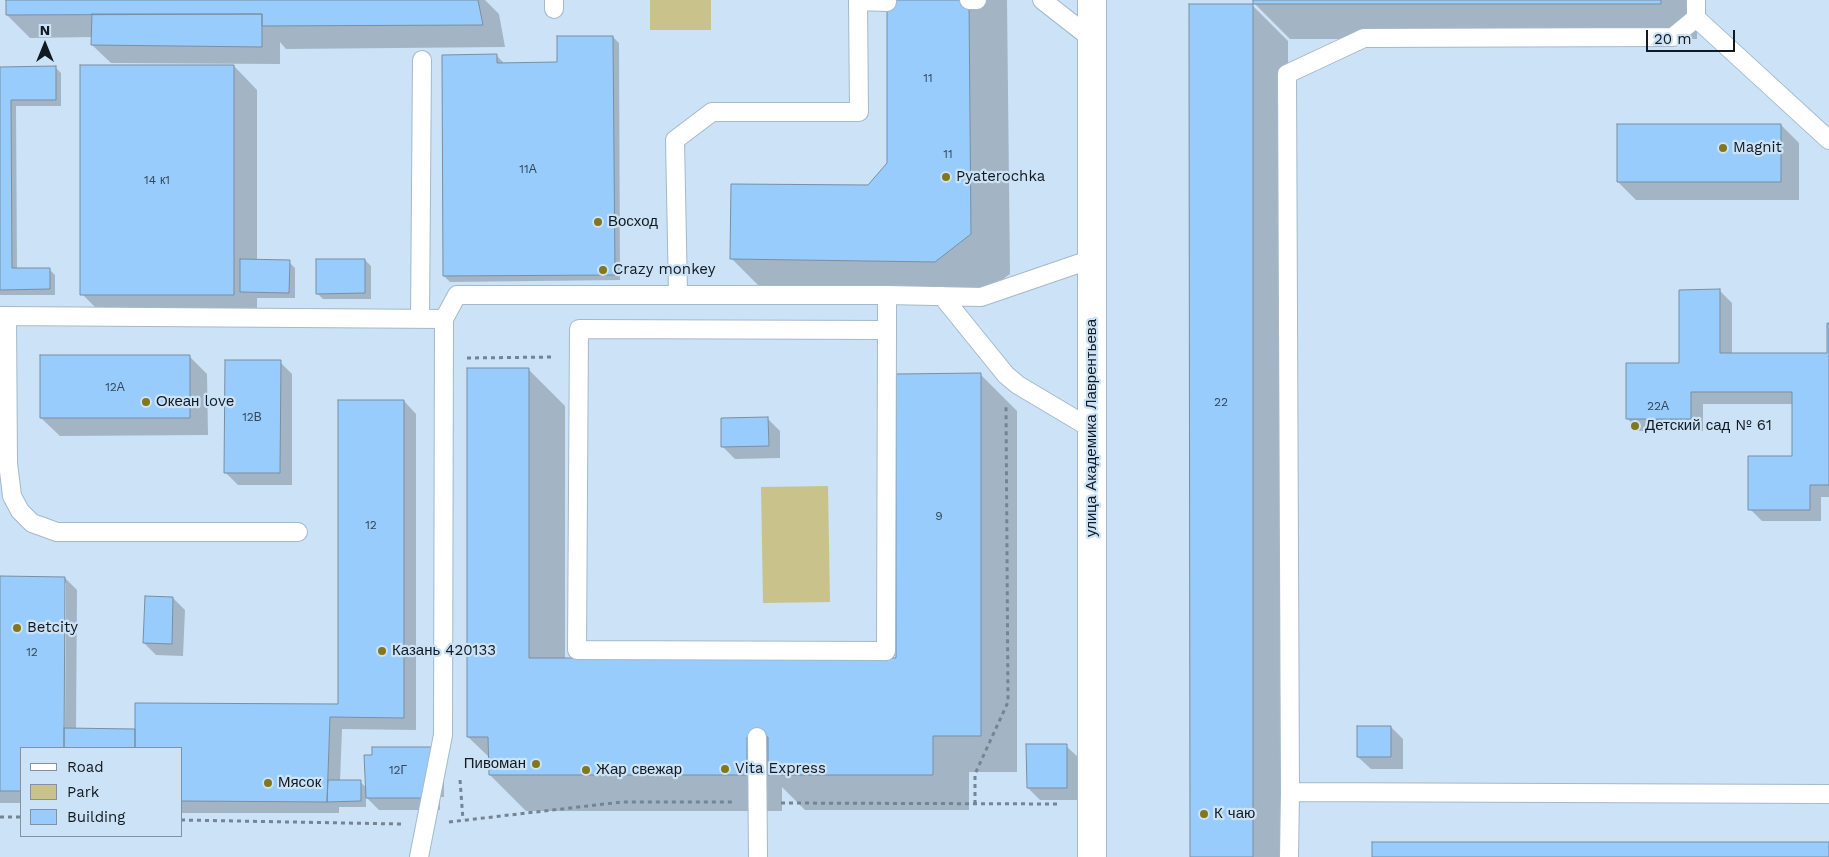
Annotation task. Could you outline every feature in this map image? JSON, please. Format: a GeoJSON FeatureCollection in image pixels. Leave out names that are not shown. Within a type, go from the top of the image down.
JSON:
{"type":"FeatureCollection","features":[{"type":"Feature","properties":{"kind":"street","name":"улица Академика Лаврентьева"},"geometry":{"type":"LineString","coordinates":[[1092,0],[1092,857]]}},
{"type":"Feature","properties":{"kind":"lane"},"geometry":{"type":"LineString","coordinates":[[969,0],[977,0]]}},
{"type":"Feature","properties":{"kind":"lane"},"geometry":{"type":"LineString","coordinates":[[1042,0],[1092,39]]}},
{"type":"Feature","properties":{"kind":"lane"},"geometry":{"type":"LineString","coordinates":[[1696,0],[1696,18],[1829,140]]}},
{"type":"Feature","properties":{"kind":"lane"},"geometry":{"type":"LineString","coordinates":[[678,294],[675,140],[712,112],[859,112],[858,1],[887,2]]}},
{"type":"Feature","properties":{"kind":"lane"},"geometry":{"type":"LineString","coordinates":[[1288,857],[1290,792],[1287,74],[1364,38],[1673,37],[1696,18]]}},
{"type":"Feature","properties":{"kind":"lane"},"geometry":{"type":"LineString","coordinates":[[420,319],[422,60]]}},
{"type":"Feature","properties":{"kind":"lane"},"geometry":{"type":"LineString","coordinates":[[419,857],[443,735],[444,319],[457,295],[678,294],[981,297],[1092,259]]}},
{"type":"Feature","properties":{"kind":"lane"},"geometry":{"type":"LineString","coordinates":[[887,295],[887,330],[886,651],[756,654],[577,650],[579,329],[887,330]]}},
{"type":"Feature","properties":{"kind":"lane"},"geometry":{"type":"LineString","coordinates":[[942,296],[1006,375],[1018,385],[1092,429]]}},
{"type":"Feature","properties":{"kind":"lane"},"geometry":{"type":"LineString","coordinates":[[298,532],[57,532],[32,523],[20,512],[12,496],[8,463],[3,316],[444,319]]}},
{"type":"Feature","properties":{"kind":"lane"},"geometry":{"type":"LineString","coordinates":[[757,737],[758,857]]}},
{"type":"Feature","properties":{"kind":"lane"},"geometry":{"type":"LineString","coordinates":[[1290,792],[1829,794]]}},
{"type":"Feature","properties":{"kind":"path"},"geometry":{"type":"LineString","coordinates":[[460,358],[578,357]]}},
{"type":"Feature","properties":{"kind":"path"},"geometry":{"type":"LineString","coordinates":[[975,804],[975,774],[1008,702],[1006,375]]}},
{"type":"Feature","properties":{"kind":"path"},"geometry":{"type":"LineString","coordinates":[[182,820],[426,824],[622,802],[1060,804]]}},
{"type":"Feature","properties":{"kind":"path"},"geometry":{"type":"LineString","coordinates":[[0,817],[20,817]]}},
{"type":"Feature","properties":{"kind":"green space"},"geometry":{"type":"Polygon","coordinates":[[[650,0],[711,0],[711,30],[650,30],[650,0]]]}},
{"type":"Feature","properties":{"kind":"green space"},"geometry":{"type":"Polygon","coordinates":[[[828,486],[830,602],[763,603],[761,487],[828,486]]]}},
{"type":"Feature","properties":{"kind":"building"},"geometry":{"type":"Polygon","coordinates":[[[6,0],[478,0],[483,25],[262,26],[262,14],[6,15],[6,0]]]}},
{"type":"Feature","properties":{"kind":"building"},"geometry":{"type":"Polygon","coordinates":[[[887,0],[969,0],[971,234],[935,262],[730,259],[731,184],[868,185],[887,163],[887,0]]]}},
{"type":"Feature","properties":{"kind":"building"},"geometry":{"type":"Polygon","coordinates":[[[1253,0],[1661,0],[1661,4],[1253,4],[1253,0]]]}},
{"type":"Feature","properties":{"kind":"building"},"geometry":{"type":"Polygon","coordinates":[[[1189,4],[1253,4],[1253,857],[1190,857],[1189,4]]]}},
{"type":"Feature","properties":{"kind":"building"},"geometry":{"type":"Polygon","coordinates":[[[92,14],[262,14],[262,47],[91,45],[92,14]]]}},
{"type":"Feature","properties":{"kind":"building"},"geometry":{"type":"Polygon","coordinates":[[[557,36],[613,36],[615,275],[443,276],[442,55],[497,54],[497,63],[557,62],[557,36]]]}},
{"type":"Feature","properties":{"kind":"building"},"geometry":{"type":"Polygon","coordinates":[[[80,65],[234,65],[234,295],[80,295],[80,65]]]}},
{"type":"Feature","properties":{"kind":"building"},"geometry":{"type":"Polygon","coordinates":[[[56,66],[56,100],[11,100],[12,268],[50,268],[50,289],[0,290],[0,67],[56,66]]]}},
{"type":"Feature","properties":{"kind":"building"},"geometry":{"type":"Polygon","coordinates":[[[1617,124],[1781,124],[1781,182],[1617,182],[1617,124]]]}},
{"type":"Feature","properties":{"kind":"building"},"geometry":{"type":"Polygon","coordinates":[[[240,259],[290,260],[289,293],[240,292],[240,259]]]}},
{"type":"Feature","properties":{"kind":"building"},"geometry":{"type":"Polygon","coordinates":[[[316,259],[365,259],[365,293],[316,294],[316,259]]]}},
{"type":"Feature","properties":{"kind":"building"},"geometry":{"type":"Polygon","coordinates":[[[1720,289],[1720,353],[1827,353],[1827,323],[1829,323],[1829,485],[1810,485],[1810,510],[1748,510],[1748,456],[1792,456],[1792,392],[1691,392],[1691,419],[1626,419],[1626,363],[1679,363],[1679,290],[1720,289]]]}},
{"type":"Feature","properties":{"kind":"building"},"geometry":{"type":"Polygon","coordinates":[[[40,355],[190,355],[190,418],[40,418],[40,355]]]}},
{"type":"Feature","properties":{"kind":"building"},"geometry":{"type":"Polygon","coordinates":[[[225,360],[281,360],[280,473],[224,473],[225,360]]]}},
{"type":"Feature","properties":{"kind":"building"},"geometry":{"type":"Polygon","coordinates":[[[467,368],[529,368],[529,658],[896,658],[896,374],[981,373],[981,736],[933,736],[933,775],[768,775],[768,737],[747,737],[747,775],[489,775],[488,737],[467,737],[467,368]]]}},
{"type":"Feature","properties":{"kind":"building"},"geometry":{"type":"Polygon","coordinates":[[[338,400],[404,400],[404,718],[330,717],[327,802],[182,801],[182,747],[135,747],[135,703],[338,704],[338,400]]]}},
{"type":"Feature","properties":{"kind":"building"},"geometry":{"type":"Polygon","coordinates":[[[768,417],[769,446],[721,447],[721,418],[768,417]]]}},
{"type":"Feature","properties":{"kind":"building"},"geometry":{"type":"Polygon","coordinates":[[[0,576],[65,577],[64,747],[20,747],[20,791],[0,791],[0,576]]]}},
{"type":"Feature","properties":{"kind":"building"},"geometry":{"type":"Polygon","coordinates":[[[145,596],[173,597],[172,644],[143,643],[145,596]]]}},
{"type":"Feature","properties":{"kind":"building"},"geometry":{"type":"Polygon","coordinates":[[[1357,726],[1391,726],[1391,757],[1357,757],[1357,726]]]}},
{"type":"Feature","properties":{"kind":"building"},"geometry":{"type":"Polygon","coordinates":[[[64,728],[135,729],[135,747],[64,747],[64,728]]]}},
{"type":"Feature","properties":{"kind":"building"},"geometry":{"type":"Polygon","coordinates":[[[1026,744],[1067,744],[1067,788],[1027,788],[1026,744]]]}},
{"type":"Feature","properties":{"kind":"building"},"geometry":{"type":"Polygon","coordinates":[[[372,747],[432,747],[428,798],[366,798],[364,755],[372,755],[372,747]]]}},
{"type":"Feature","properties":{"kind":"building"},"geometry":{"type":"Polygon","coordinates":[[[328,780],[361,780],[361,801],[327,802],[328,780]]]}},
{"type":"Feature","properties":{"kind":"building"},"geometry":{"type":"Polygon","coordinates":[[[1372,842],[1829,842],[1829,857],[1372,857],[1372,842]]]}},
{"type":"Feature","properties":{"kind":"place","name":"Magnit"},"geometry":{"type":"Point","coordinates":[1723,148]}},
{"type":"Feature","properties":{"kind":"place","name":"Pyaterochka"},"geometry":{"type":"Point","coordinates":[946,177]}},
{"type":"Feature","properties":{"kind":"place","name":"Восход"},"geometry":{"type":"Point","coordinates":[598,222]}},
{"type":"Feature","properties":{"kind":"place","name":"Crazy monkey"},"geometry":{"type":"Point","coordinates":[603,270]}},
{"type":"Feature","properties":{"kind":"place","name":"Океан love"},"geometry":{"type":"Point","coordinates":[146,402]}},
{"type":"Feature","properties":{"kind":"place","name":"Детский сад № 61"},"geometry":{"type":"Point","coordinates":[1635,426]}},
{"type":"Feature","properties":{"kind":"place","name":"Betcity"},"geometry":{"type":"Point","coordinates":[17,628]}},
{"type":"Feature","properties":{"kind":"place","name":"Казань 420133"},"geometry":{"type":"Point","coordinates":[382,651]}},
{"type":"Feature","properties":{"kind":"place","name":"Пивоман"},"geometry":{"type":"Point","coordinates":[536,764]}},
{"type":"Feature","properties":{"kind":"place","name":"Vita Express"},"geometry":{"type":"Point","coordinates":[725,769]}},
{"type":"Feature","properties":{"kind":"place","name":"Жар свежар"},"geometry":{"type":"Point","coordinates":[586,770]}},
{"type":"Feature","properties":{"kind":"place","name":"Мясок"},"geometry":{"type":"Point","coordinates":[268,783]}},
{"type":"Feature","properties":{"kind":"place","name":"К чаю"},"geometry":{"type":"Point","coordinates":[1204,814]}}]}
